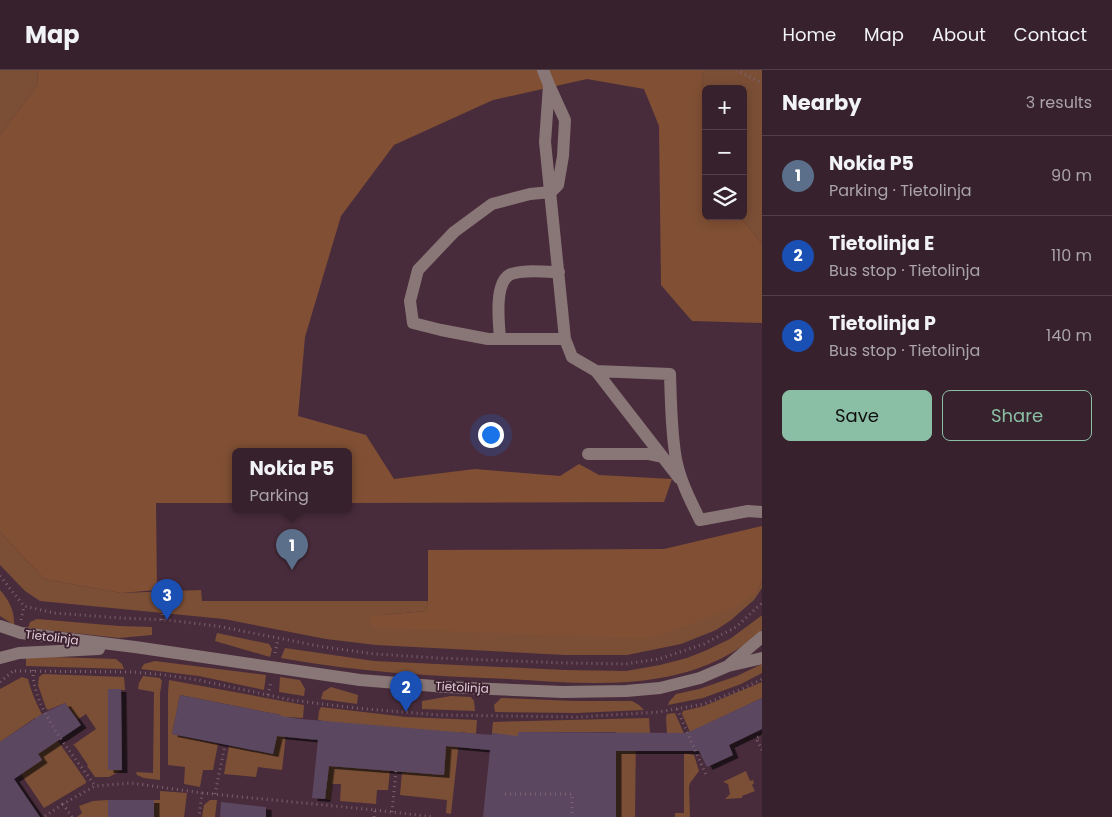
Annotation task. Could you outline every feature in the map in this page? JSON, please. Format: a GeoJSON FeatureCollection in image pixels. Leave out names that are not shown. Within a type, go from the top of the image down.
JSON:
{"type":"FeatureCollection","features":[{"type":"Feature","properties":{"kind":"street"},"geometry":{"type":"LineString","coordinates":[[543,70],[565,120],[563,156],[558,185],[551,192],[530,194],[492,204],[454,232],[418,270],[410,301],[413,322],[441,330],[488,339],[566,339]]}},
{"type":"Feature","properties":{"kind":"street"},"geometry":{"type":"LineString","coordinates":[[549,85],[546,142],[566,339],[572,356],[596,371],[683,484]]}},
{"type":"Feature","properties":{"kind":"street"},"geometry":{"type":"LineString","coordinates":[[500,339],[499,302],[502,281],[510,274],[559,272]]}},
{"type":"Feature","properties":{"kind":"street"},"geometry":{"type":"LineString","coordinates":[[596,371],[670,374],[676,460],[683,484],[700,520],[748,511],[762,512]]}},
{"type":"Feature","properties":{"kind":"street"},"geometry":{"type":"LineString","coordinates":[[588,454],[648,454],[662,457]]}},
{"type":"Feature","properties":{"kind":"street","name":"Tietolinja"},"geometry":{"type":"LineString","coordinates":[[0,626],[21,633],[134,647],[360,680],[446,687],[563,692],[626,691],[660,688],[700,678],[728,666],[762,658]]}},
{"type":"Feature","properties":{"kind":"street","name":"Tietolinja"},"geometry":{"type":"LineString","coordinates":[[728,666],[762,637]]}},
{"type":"Feature","properties":{"kind":"street","name":"Tietolinja"},"geometry":{"type":"LineString","coordinates":[[0,658],[19,653],[134,647]]}},
{"type":"Feature","properties":{"kind":"path"},"geometry":{"type":"LineString","coordinates":[[736,70],[762,83]]}},
{"type":"Feature","properties":{"kind":"path"},"geometry":{"type":"LineString","coordinates":[[0,576],[24,606],[54,612],[217,626],[324,647],[375,654],[565,664],[626,664],[660,659],[704,644],[736,627],[762,603]]}},
{"type":"Feature","properties":{"kind":"path"},"geometry":{"type":"LineString","coordinates":[[162,620],[164,590],[169,578]]}},
{"type":"Feature","properties":{"kind":"path"},"geometry":{"type":"LineString","coordinates":[[33,670],[33,679],[42,711],[95,786]]}},
{"type":"Feature","properties":{"kind":"path"},"geometry":{"type":"LineString","coordinates":[[677,709],[706,775]]}},
{"type":"Feature","properties":{"kind":"path"},"geometry":{"type":"LineString","coordinates":[[762,735],[756,738],[762,750]]}},
{"type":"Feature","properties":{"kind":"path"},"geometry":{"type":"LineString","coordinates":[[215,794],[225,745]]}},
{"type":"Feature","properties":{"kind":"path"},"geometry":{"type":"LineString","coordinates":[[392,812],[396,771]]}},
{"type":"Feature","properties":{"kind":"path"},"geometry":{"type":"LineString","coordinates":[[45,816],[95,786],[131,783],[202,793],[434,817]]}},
{"type":"Feature","properties":{"kind":"path"},"geometry":{"type":"LineString","coordinates":[[199,817],[202,793]]}},
{"type":"Feature","properties":{"kind":"path"},"geometry":{"type":"LineString","coordinates":[[505,794],[572,794],[572,817]]}},
{"type":"Feature","properties":{"kind":"path"},"geometry":{"type":"LineString","coordinates":[[63,804],[72,817]]}},
{"type":"Feature","properties":{"kind":"path"},"geometry":{"type":"LineString","coordinates":[[374,817],[375,810]]}},
{"type":"Feature","properties":{"kind":"shaded area"},"geometry":{"type":"Polygon","coordinates":[[[0,70],[37,70],[38,84],[0,135],[0,70]]]}},
{"type":"Feature","properties":{"kind":"shaded area"},"geometry":{"type":"Polygon","coordinates":[[[37,70],[702,70],[702,220],[743,220],[762,244],[762,323],[692,321],[661,285],[659,126],[644,89],[587,79],[493,100],[394,145],[341,216],[305,337],[298,416],[366,435],[394,479],[475,469],[560,476],[579,464],[599,475],[672,479],[664,502],[352,503],[352,448],[232,448],[232,503],[156,503],[157,590],[121,593],[44,579],[0,532],[0,135],[38,84],[37,70]]]}},
{"type":"Feature","properties":{"kind":"shaded area"},"geometry":{"type":"Polygon","coordinates":[[[702,70],[762,70],[762,244],[743,220],[747,220],[747,85],[702,85],[702,70]]]}},
{"type":"Feature","properties":{"kind":"shaded area"},"geometry":{"type":"Polygon","coordinates":[[[762,526],[762,581],[757,592],[735,608],[648,639],[375,628],[369,621],[371,616],[426,611],[428,601],[428,550],[664,549],[762,526]]]}},
{"type":"Feature","properties":{"kind":"shaded area"},"geometry":{"type":"Polygon","coordinates":[[[0,532],[44,579],[121,593],[201,590],[202,601],[428,601],[426,611],[371,616],[757,592],[762,581],[762,588],[754,600],[716,630],[681,644],[627,655],[565,655],[376,645],[326,639],[224,619],[40,601],[25,591],[0,565],[0,532]]]}},
{"type":"Feature","properties":{"kind":"shaded area"},"geometry":{"type":"Polygon","coordinates":[[[0,590],[11,606],[14,615],[14,625],[0,616],[0,590]]]}},
{"type":"Feature","properties":{"kind":"shaded area"},"geometry":{"type":"Polygon","coordinates":[[[761,616],[762,630],[728,655],[688,672],[641,681],[584,683],[423,675],[337,667],[281,658],[285,648],[374,661],[626,671],[687,658],[707,650],[730,639],[761,616]]]}},
{"type":"Feature","properties":{"kind":"shaded area"},"geometry":{"type":"Polygon","coordinates":[[[37,619],[152,627],[152,635],[119,638],[28,628],[30,622],[37,619]]]}},
{"type":"Feature","properties":{"kind":"shaded area"},"geometry":{"type":"Polygon","coordinates":[[[217,633],[269,644],[272,649],[270,657],[215,641],[217,633]]]}},
{"type":"Feature","properties":{"kind":"shaded area"},"geometry":{"type":"Polygon","coordinates":[[[26,658],[116,659],[122,664],[124,669],[26,666],[26,658]]]}},
{"type":"Feature","properties":{"kind":"shaded area"},"geometry":{"type":"Polygon","coordinates":[[[155,661],[266,675],[264,690],[199,676],[141,669],[144,664],[155,661]]]}},
{"type":"Feature","properties":{"kind":"shaded area"},"geometry":{"type":"Polygon","coordinates":[[[762,664],[762,673],[741,684],[703,698],[668,705],[676,694],[699,689],[737,676],[762,664]]]}},
{"type":"Feature","properties":{"kind":"shaded area"},"geometry":{"type":"Polygon","coordinates":[[[43,674],[124,677],[125,690],[108,690],[108,770],[122,770],[109,777],[95,777],[73,745],[96,729],[86,714],[77,720],[65,703],[48,710],[46,708],[38,685],[39,677],[43,674]]]}},
{"type":"Feature","properties":{"kind":"shaded area"},"geometry":{"type":"Polygon","coordinates":[[[143,676],[160,678],[162,681],[160,693],[160,780],[144,778],[137,775],[136,772],[153,773],[154,692],[138,689],[143,676]]]}},
{"type":"Feature","properties":{"kind":"shaded area"},"geometry":{"type":"Polygon","coordinates":[[[22,677],[28,679],[32,693],[45,720],[86,781],[86,783],[44,808],[21,774],[38,754],[53,743],[35,718],[0,742],[0,689],[22,677]]]}},
{"type":"Feature","properties":{"kind":"shaded area"},"geometry":{"type":"Polygon","coordinates":[[[280,677],[300,680],[305,689],[304,696],[279,692],[280,677]]]}},
{"type":"Feature","properties":{"kind":"shaded area"},"geometry":{"type":"Polygon","coordinates":[[[169,680],[304,705],[303,718],[288,717],[282,770],[258,767],[256,777],[224,774],[229,746],[273,754],[281,715],[180,695],[172,734],[218,744],[213,770],[203,770],[200,787],[184,784],[185,767],[168,765],[169,680]]]}},
{"type":"Feature","properties":{"kind":"shaded area"},"geometry":{"type":"Polygon","coordinates":[[[762,682],[762,698],[690,732],[682,714],[683,711],[704,706],[762,682]]]}},
{"type":"Feature","properties":{"kind":"shaded area"},"geometry":{"type":"Polygon","coordinates":[[[331,687],[358,695],[357,704],[321,699],[323,692],[331,687]]]}},
{"type":"Feature","properties":{"kind":"shaded area"},"geometry":{"type":"Polygon","coordinates":[[[451,696],[471,697],[474,701],[475,711],[422,709],[422,701],[451,696]]]}},
{"type":"Feature","properties":{"kind":"shaded area"},"geometry":{"type":"Polygon","coordinates":[[[501,698],[632,701],[644,710],[577,713],[495,712],[494,705],[501,698]]]}},
{"type":"Feature","properties":{"kind":"shaded area"},"geometry":{"type":"Polygon","coordinates":[[[321,707],[406,717],[477,720],[476,734],[460,732],[451,814],[446,813],[447,800],[400,795],[402,772],[390,770],[388,790],[377,790],[376,804],[340,801],[341,784],[332,784],[330,800],[325,799],[334,723],[318,720],[321,707]]]}},
{"type":"Feature","properties":{"kind":"shaded area"},"geometry":{"type":"Polygon","coordinates":[[[675,713],[689,745],[667,733],[667,714],[675,713]]]}},
{"type":"Feature","properties":{"kind":"shaded area"},"geometry":{"type":"Polygon","coordinates":[[[649,718],[650,733],[636,733],[635,817],[616,817],[616,732],[518,732],[518,781],[506,735],[492,733],[493,722],[649,718]]]}},
{"type":"Feature","properties":{"kind":"shaded area"},"geometry":{"type":"Polygon","coordinates":[[[684,753],[694,755],[699,771],[689,787],[690,817],[675,817],[675,813],[684,813],[684,753]]]}},
{"type":"Feature","properties":{"kind":"shaded area"},"geometry":{"type":"Polygon","coordinates":[[[746,771],[750,781],[753,780],[754,783],[752,785],[755,791],[742,796],[742,798],[725,799],[730,794],[728,784],[723,782],[746,771]]]}},
{"type":"Feature","properties":{"kind":"shaded area"},"geometry":{"type":"Polygon","coordinates":[[[160,791],[187,793],[184,817],[154,817],[154,800],[160,800],[160,791]]]}},
{"type":"Feature","properties":{"kind":"shaded area"},"geometry":{"type":"Polygon","coordinates":[[[108,800],[108,817],[77,817],[82,813],[79,806],[93,801],[108,800]]]}},
{"type":"Feature","properties":{"kind":"shaded area"},"geometry":{"type":"Polygon","coordinates":[[[210,800],[217,800],[215,817],[202,817],[204,805],[210,800]]]}},
{"type":"Feature","properties":{"kind":"building"},"geometry":{"type":"Polygon","coordinates":[[[108,689],[121,689],[122,770],[108,770],[108,689]]]}},
{"type":"Feature","properties":{"kind":"building"},"geometry":{"type":"Polygon","coordinates":[[[180,695],[301,719],[518,736],[518,732],[687,733],[762,698],[762,729],[729,745],[733,755],[707,767],[699,751],[616,751],[616,817],[483,817],[490,750],[446,746],[444,775],[329,766],[325,799],[312,798],[318,740],[277,736],[273,754],[172,734],[180,695]]]}},
{"type":"Feature","properties":{"kind":"building"},"geometry":{"type":"Polygon","coordinates":[[[65,703],[81,725],[38,754],[42,760],[14,779],[40,817],[0,817],[0,742],[42,714],[65,703]]]}},
{"type":"Feature","properties":{"kind":"building"},"geometry":{"type":"Polygon","coordinates":[[[108,800],[154,800],[154,817],[108,817],[108,800]]]}},
{"type":"Feature","properties":{"kind":"building"},"geometry":{"type":"Polygon","coordinates":[[[221,802],[266,807],[266,817],[220,817],[221,802]]]}},
{"type":"Feature","properties":{"kind":"place","name":"Nokia P5"},"geometry":{"type":"Point","coordinates":[292,570]}},
{"type":"Feature","properties":{"kind":"place","name":"Tietolinja P"},"geometry":{"type":"Point","coordinates":[167,620]}},
{"type":"Feature","properties":{"kind":"place","name":"Tietolinja E"},"geometry":{"type":"Point","coordinates":[406,712]}}]}
